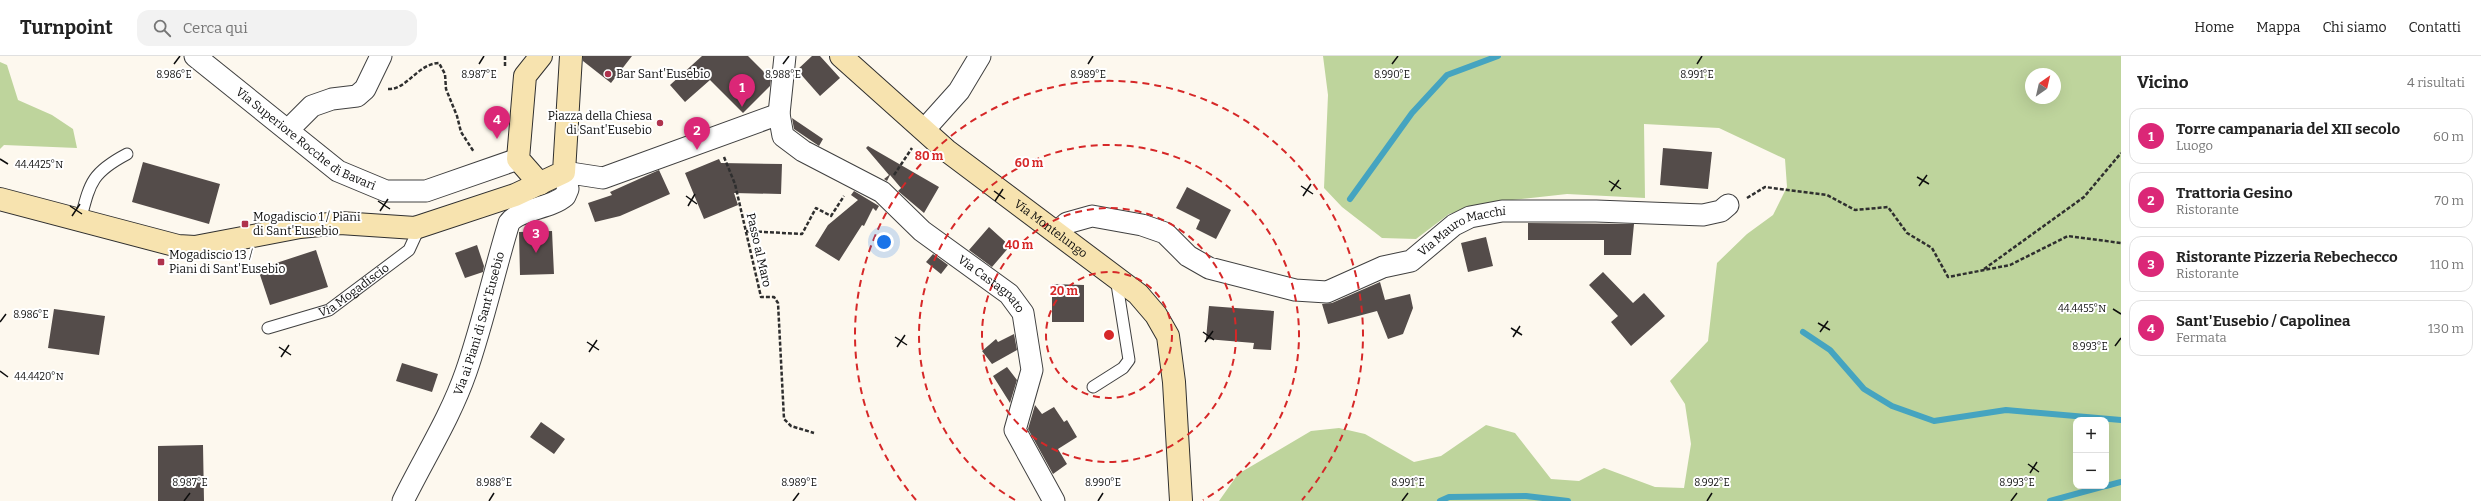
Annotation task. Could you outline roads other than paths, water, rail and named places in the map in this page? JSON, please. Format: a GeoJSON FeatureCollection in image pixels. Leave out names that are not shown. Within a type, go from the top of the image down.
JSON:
{"type":"FeatureCollection","features":[{"type":"Feature","properties":{"kind":"street","name":"Via Superiore Rocche di Bavari"},"geometry":{"type":"LineString","coordinates":[[195,56],[289,129],[338,171],[386,191],[426,191],[518,159]]}},
{"type":"Feature","properties":{"kind":"street"},"geometry":{"type":"LineString","coordinates":[[289,129],[312,106],[332,99],[357,96],[366,88],[381,56]]}},
{"type":"Feature","properties":{"kind":"street"},"geometry":{"type":"LineString","coordinates":[[534,186],[518,159],[525,76],[541,56]]}},
{"type":"Feature","properties":{"kind":"street"},"geometry":{"type":"LineString","coordinates":[[557,56],[568,80]]}},
{"type":"Feature","properties":{"kind":"street"},"geometry":{"type":"LineString","coordinates":[[564,172],[568,80],[571,56]]}},
{"type":"Feature","properties":{"kind":"street"},"geometry":{"type":"LineString","coordinates":[[0,199],[178,246],[195,247],[300,227],[340,223],[415,228],[471,210],[534,186],[564,172],[603,178],[779,114],[785,56]]}},
{"type":"Feature","properties":{"kind":"street","name":"Via Montelungo"},"geometry":{"type":"LineString","coordinates":[[841,56],[946,150],[1138,294],[1156,315],[1168,336],[1174,382],[1181,501]]}},
{"type":"Feature","properties":{"kind":"street"},"geometry":{"type":"LineString","coordinates":[[924,130],[959,91],[980,56]]}},
{"type":"Feature","properties":{"kind":"street","name":"Via Castagnato"},"geometry":{"type":"LineString","coordinates":[[779,114],[783,136],[803,151],[857,177],[882,192],[922,231],[1009,294],[1023,313],[1032,370],[1015,430],[1054,501]]}},
{"type":"Feature","properties":{"kind":"street","name":"Via ai Piani di Sant'Eusebio"},"geometry":{"type":"LineString","coordinates":[[403,501],[452,408],[466,372],[509,223],[513,217],[550,205],[565,196],[568,189],[564,172]]}},
{"type":"Feature","properties":{"kind":"street","name":"Via Mauro Macchi"},"geometry":{"type":"LineString","coordinates":[[1057,232],[1067,223],[1092,216],[1142,225],[1166,233],[1188,256],[1209,268],[1295,290],[1327,292],[1383,267],[1411,261],[1454,225],[1470,217],[1502,211],[1596,211],[1703,215],[1721,211],[1728,205]]}},
{"type":"Feature","properties":{"kind":"lane"},"geometry":{"type":"LineString","coordinates":[[80,221],[89,187],[105,166],[127,154]]}},
{"type":"Feature","properties":{"kind":"lane","name":"Via Mogadiscio"},"geometry":{"type":"LineString","coordinates":[[268,328],[329,310],[409,250],[420,226]]}},
{"type":"Feature","properties":{"kind":"lane"},"geometry":{"type":"LineString","coordinates":[[1093,387],[1124,368],[1129,360],[1116,277]]}},
{"type":"Feature","properties":{"kind":"waterway"},"geometry":{"type":"LineString","coordinates":[[1350,199],[1412,113],[1447,75],[1498,56]]}},
{"type":"Feature","properties":{"kind":"waterway"},"geometry":{"type":"LineString","coordinates":[[1803,332],[1830,350],[1864,389],[1892,406],[1934,421],[2006,410],[2121,420]]}},
{"type":"Feature","properties":{"kind":"waterway"},"geometry":{"type":"LineString","coordinates":[[2109,485],[2121,482]]}},
{"type":"Feature","properties":{"kind":"waterway"},"geometry":{"type":"LineString","coordinates":[[2050,501],[2094,489]]}},
{"type":"Feature","properties":{"kind":"waterway"},"geometry":{"type":"LineString","coordinates":[[1440,501],[1449,497],[1526,496],[1568,501]]}},
{"type":"Feature","properties":{"kind":"place","name":"Bar Sant'Eusebio"},"geometry":{"type":"Point","coordinates":[608,74]}},
{"type":"Feature","properties":{"kind":"place","name":"Torre campanaria del XII secolo"},"geometry":{"type":"Point","coordinates":[742,107]}},
{"type":"Feature","properties":{"kind":"place","name":"Piazza della Chiesa di Sant'Eusebio"},"geometry":{"type":"Point","coordinates":[660,123]}},
{"type":"Feature","properties":{"kind":"place","name":"Sant'Eusebio / Capolinea"},"geometry":{"type":"Point","coordinates":[497,139]}},
{"type":"Feature","properties":{"kind":"place","name":"Trattoria Gesino"},"geometry":{"type":"Point","coordinates":[697,150]}},
{"type":"Feature","properties":{"kind":"place","name":"Mogadiscio 1 / Piani di Sant'Eusebio"},"geometry":{"type":"Point","coordinates":[245,224]}},
{"type":"Feature","properties":{"kind":"place","name":"Ristorante Pizzeria Rebechecco"},"geometry":{"type":"Point","coordinates":[536,253]}},
{"type":"Feature","properties":{"kind":"place","name":"Mogadiscio 13 / Piani di Sant'Eusebio"},"geometry":{"type":"Point","coordinates":[161,262]}}]}
